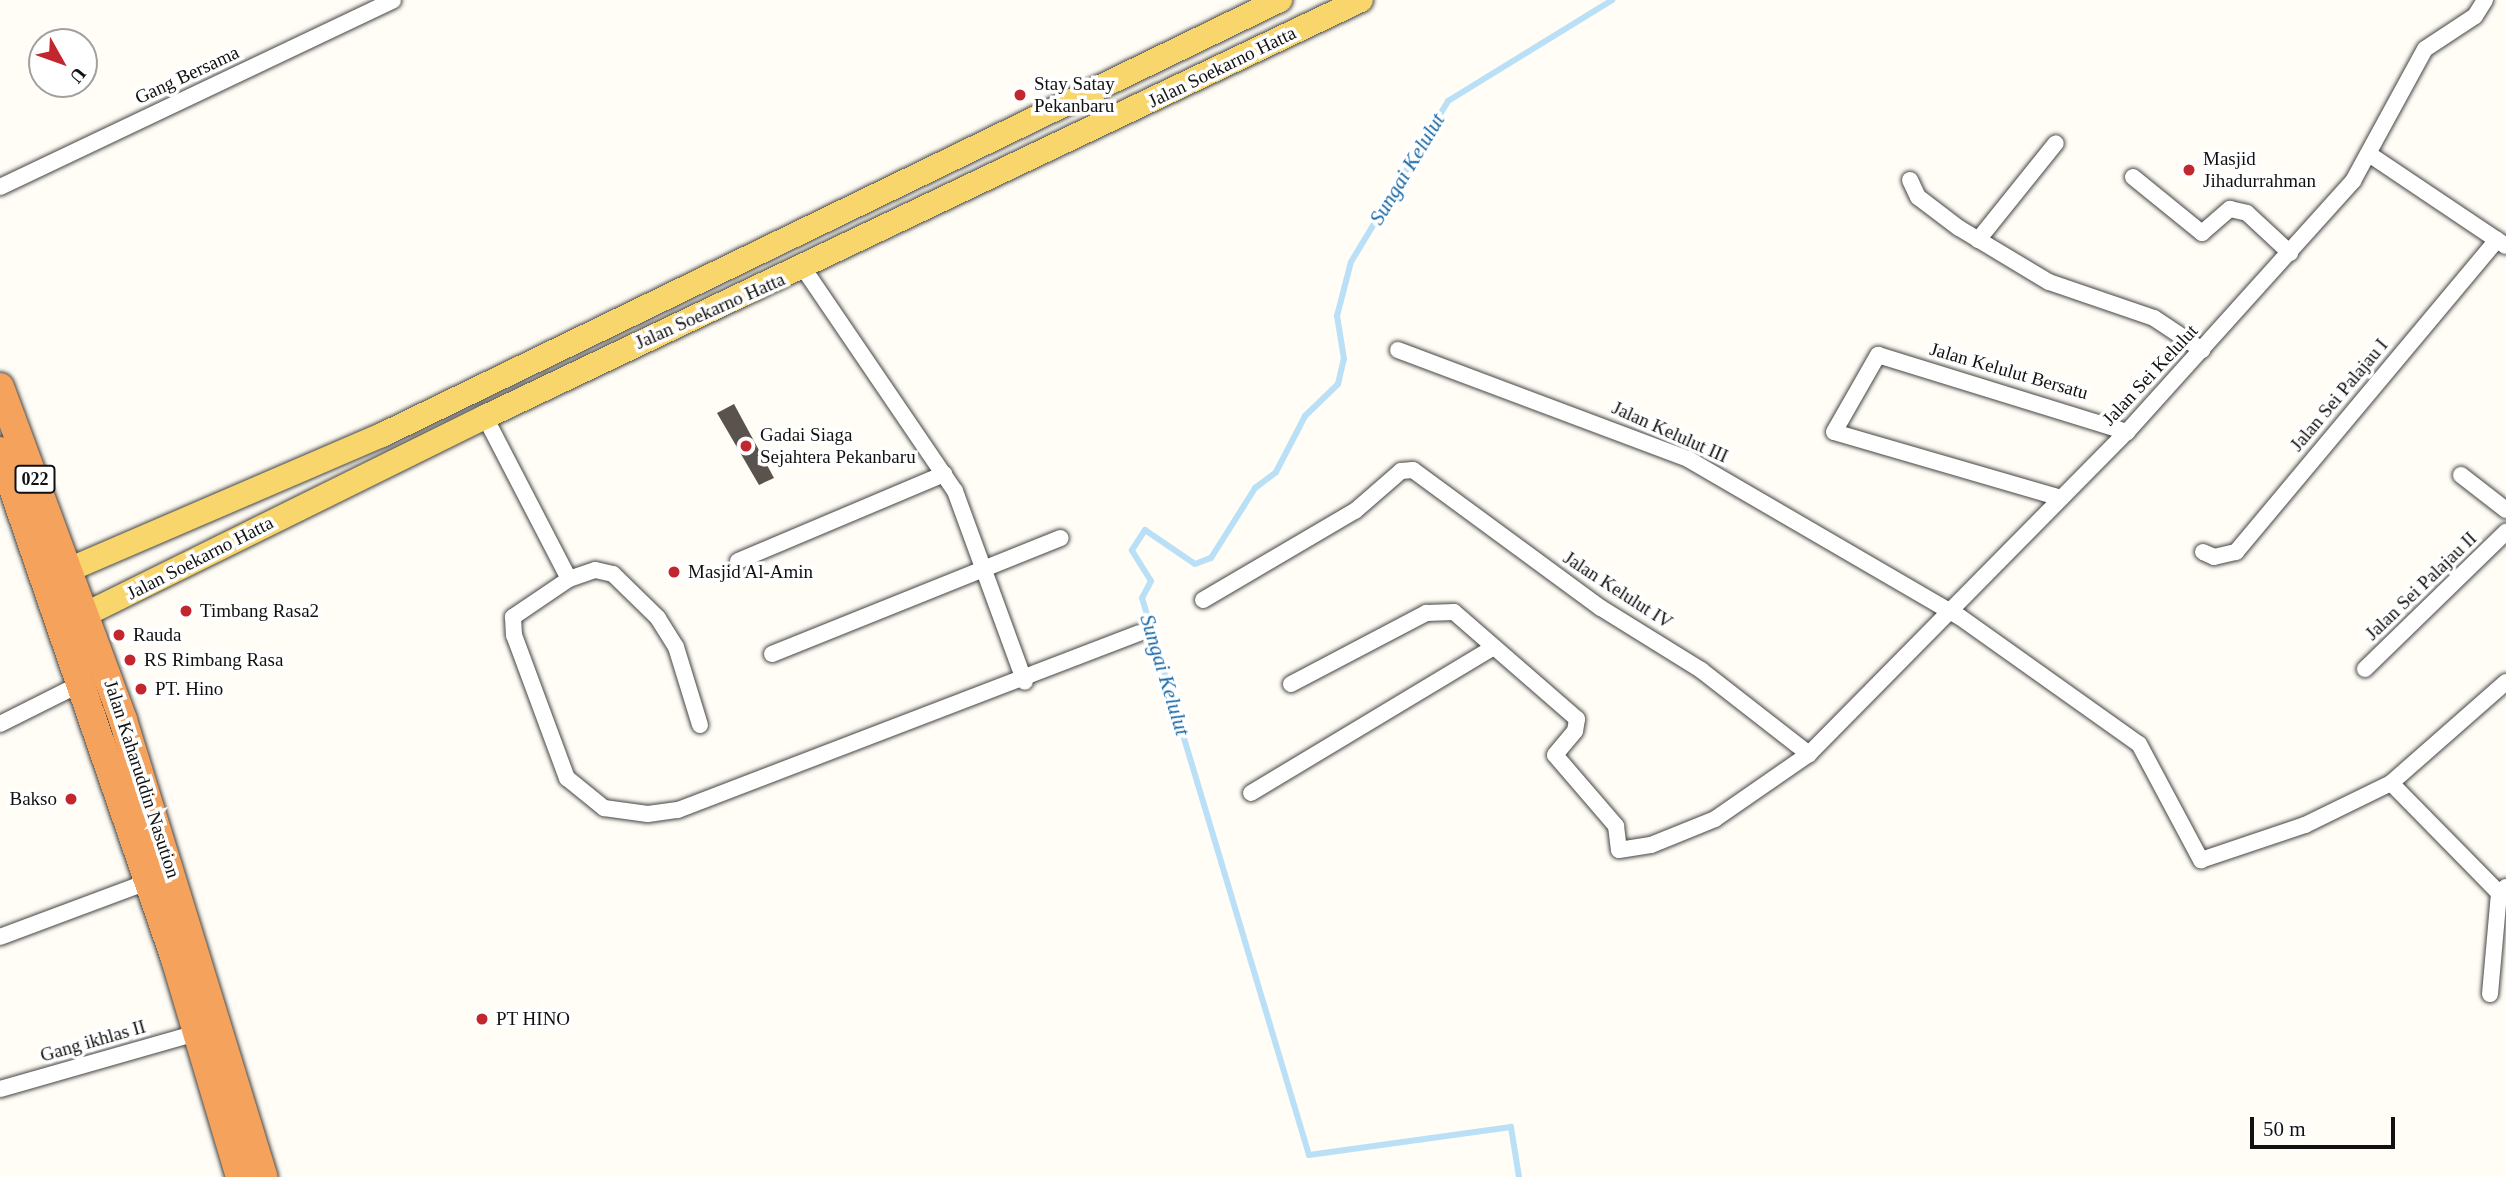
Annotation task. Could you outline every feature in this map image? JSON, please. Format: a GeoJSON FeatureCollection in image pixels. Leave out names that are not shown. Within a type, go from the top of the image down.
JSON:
{"type":"FeatureCollection","features":[{"type":"Feature","properties":{"kind":"highway","name":"Jalan Kaharuddin Nasution"},"geometry":{"type":"LineString","coordinates":[[0,387],[88,615],[94,678],[147,881],[197,1033],[240,1177]]}},
{"type":"Feature","properties":{"kind":"highway","name":"Jalan Kaharuddin Nasution"},"geometry":{"type":"LineString","coordinates":[[0,451],[61,626],[94,678],[264,1177]]}},
{"type":"Feature","properties":{"kind":"main road","name":"Jalan Soekarno Hatta"},"geometry":{"type":"LineString","coordinates":[[45,579],[382,435],[1280,0]]}},
{"type":"Feature","properties":{"kind":"main road","name":"Jalan Soekarno Hatta"},"geometry":{"type":"LineString","coordinates":[[61,626],[88,615],[485,416],[804,269],[1361,0]]}},
{"type":"Feature","properties":{"kind":"main road"},"geometry":{"type":"LineString","coordinates":[[1028,121],[1045,153]]}},
{"type":"Feature","properties":{"kind":"street","name":"Gang Bersama"},"geometry":{"type":"LineString","coordinates":[[0,187],[393,0]]}},
{"type":"Feature","properties":{"kind":"street","name":"Jalan Sei Kelulut"},"geometry":{"type":"LineString","coordinates":[[1494,647],[1577,719],[1575,731],[1555,755],[1616,826],[1619,850],[1651,845],[1715,819],[1809,754],[1946,609],[2127,432],[2290,253],[2372,156],[2425,49],[2475,16],[2485,0]]}},
{"type":"Feature","properties":{"kind":"street"},"geometry":{"type":"LineString","coordinates":[[1978,240],[2056,143]]}},
{"type":"Feature","properties":{"kind":"street"},"geometry":{"type":"LineString","coordinates":[[2372,156],[2501,243]]}},
{"type":"Feature","properties":{"kind":"street"},"geometry":{"type":"LineString","coordinates":[[2133,177],[2202,233],[2230,209],[2247,213],[2290,253]]}},
{"type":"Feature","properties":{"kind":"street"},"geometry":{"type":"LineString","coordinates":[[1910,180],[1918,197],[1978,240],[2049,282],[2171,326],[2202,350]]}},
{"type":"Feature","properties":{"kind":"street","name":"Jalan Sei Palajau I"},"geometry":{"type":"LineString","coordinates":[[2203,552],[2214,557],[2236,552],[2501,243]]}},
{"type":"Feature","properties":{"kind":"street"},"geometry":{"type":"LineString","coordinates":[[804,269],[944,474],[987,569],[1025,682]]}},
{"type":"Feature","properties":{"kind":"street","name":"Jalan Kelulut III"},"geometry":{"type":"LineString","coordinates":[[1398,350],[1688,459],[1946,609],[2139,744],[2200,860],[2305,825],[2391,783]]}},
{"type":"Feature","properties":{"kind":"street","name":"Jalan Kelulut Bersatu"},"geometry":{"type":"LineString","coordinates":[[2061,498],[1834,432],[1878,355],[2127,432]]}},
{"type":"Feature","properties":{"kind":"street"},"geometry":{"type":"LineString","coordinates":[[485,416],[569,579]]}},
{"type":"Feature","properties":{"kind":"street","name":"Jalan Kelulut IV"},"geometry":{"type":"LineString","coordinates":[[1203,600],[1356,511],[1401,471],[1421,474],[1601,608],[1701,670],[1809,754]]}},
{"type":"Feature","properties":{"kind":"street"},"geometry":{"type":"LineString","coordinates":[[738,562],[944,474]]}},
{"type":"Feature","properties":{"kind":"street"},"geometry":{"type":"LineString","coordinates":[[2461,475],[2506,510]]}},
{"type":"Feature","properties":{"kind":"street","name":"Jalan Sei Palajau II"},"geometry":{"type":"LineString","coordinates":[[2365,669],[2506,532]]}},
{"type":"Feature","properties":{"kind":"street"},"geometry":{"type":"LineString","coordinates":[[772,654],[1061,538]]}},
{"type":"Feature","properties":{"kind":"street"},"geometry":{"type":"LineString","coordinates":[[700,725],[676,647],[634,590],[595,570],[569,579],[513,617],[513,635],[567,778],[604,808],[648,814],[678,810],[1025,682],[1139,633]]}},
{"type":"Feature","properties":{"kind":"street"},"geometry":{"type":"LineString","coordinates":[[1251,793],[1494,647],[1440,607],[1291,684]]}},
{"type":"Feature","properties":{"kind":"street"},"geometry":{"type":"LineString","coordinates":[[0,724],[94,678]]}},
{"type":"Feature","properties":{"kind":"street"},"geometry":{"type":"LineString","coordinates":[[2490,994],[2503,890],[2391,783],[2506,682]]}},
{"type":"Feature","properties":{"kind":"street"},"geometry":{"type":"LineString","coordinates":[[0,937],[147,881]]}},
{"type":"Feature","properties":{"kind":"street","name":"Gang ikhlas II"},"geometry":{"type":"LineString","coordinates":[[0,1089],[197,1033]]}},
{"type":"Feature","properties":{"kind":"building","name":"Gadai Siaga Sejahtera Pekanbaru"},"geometry":{"type":"Polygon","coordinates":[[[734,404],[774,478],[759,485],[717,413],[734,404]]]}},
{"type":"Feature","properties":{"kind":"waterway","name":"Sungai Kelulut"},"geometry":{"type":"LineString","coordinates":[[1519,1177],[1511,1127],[1309,1155],[1142,598],[1151,581],[1132,550],[1145,530],[1195,564],[1211,558],[1255,488],[1276,472],[1305,416],[1338,384],[1344,359],[1337,316],[1351,262],[1448,101],[1612,0]]}},
{"type":"Feature","properties":{"kind":"place","name":"Stay Satay Pekanbaru"},"geometry":{"type":"Point","coordinates":[1020,95]}},
{"type":"Feature","properties":{"kind":"place","name":"Masjid Jihadurrahman"},"geometry":{"type":"Point","coordinates":[2189,170]}},
{"type":"Feature","properties":{"kind":"place","name":"Gadai Siaga Sejahtera Pekanbaru"},"geometry":{"type":"Point","coordinates":[746,446]}},
{"type":"Feature","properties":{"kind":"place","name":"Masjid Al-Amin"},"geometry":{"type":"Point","coordinates":[674,572]}},
{"type":"Feature","properties":{"kind":"place","name":"Timbang Rasa2"},"geometry":{"type":"Point","coordinates":[186,611]}},
{"type":"Feature","properties":{"kind":"place","name":"Rauda"},"geometry":{"type":"Point","coordinates":[119,635]}},
{"type":"Feature","properties":{"kind":"place","name":"RS Rimbang Rasa"},"geometry":{"type":"Point","coordinates":[130,660]}},
{"type":"Feature","properties":{"kind":"place","name":"PT. Hino"},"geometry":{"type":"Point","coordinates":[141,689]}},
{"type":"Feature","properties":{"kind":"place","name":"Bakso"},"geometry":{"type":"Point","coordinates":[71,799]}},
{"type":"Feature","properties":{"kind":"place","name":"PT HINO"},"geometry":{"type":"Point","coordinates":[482,1019]}}]}
